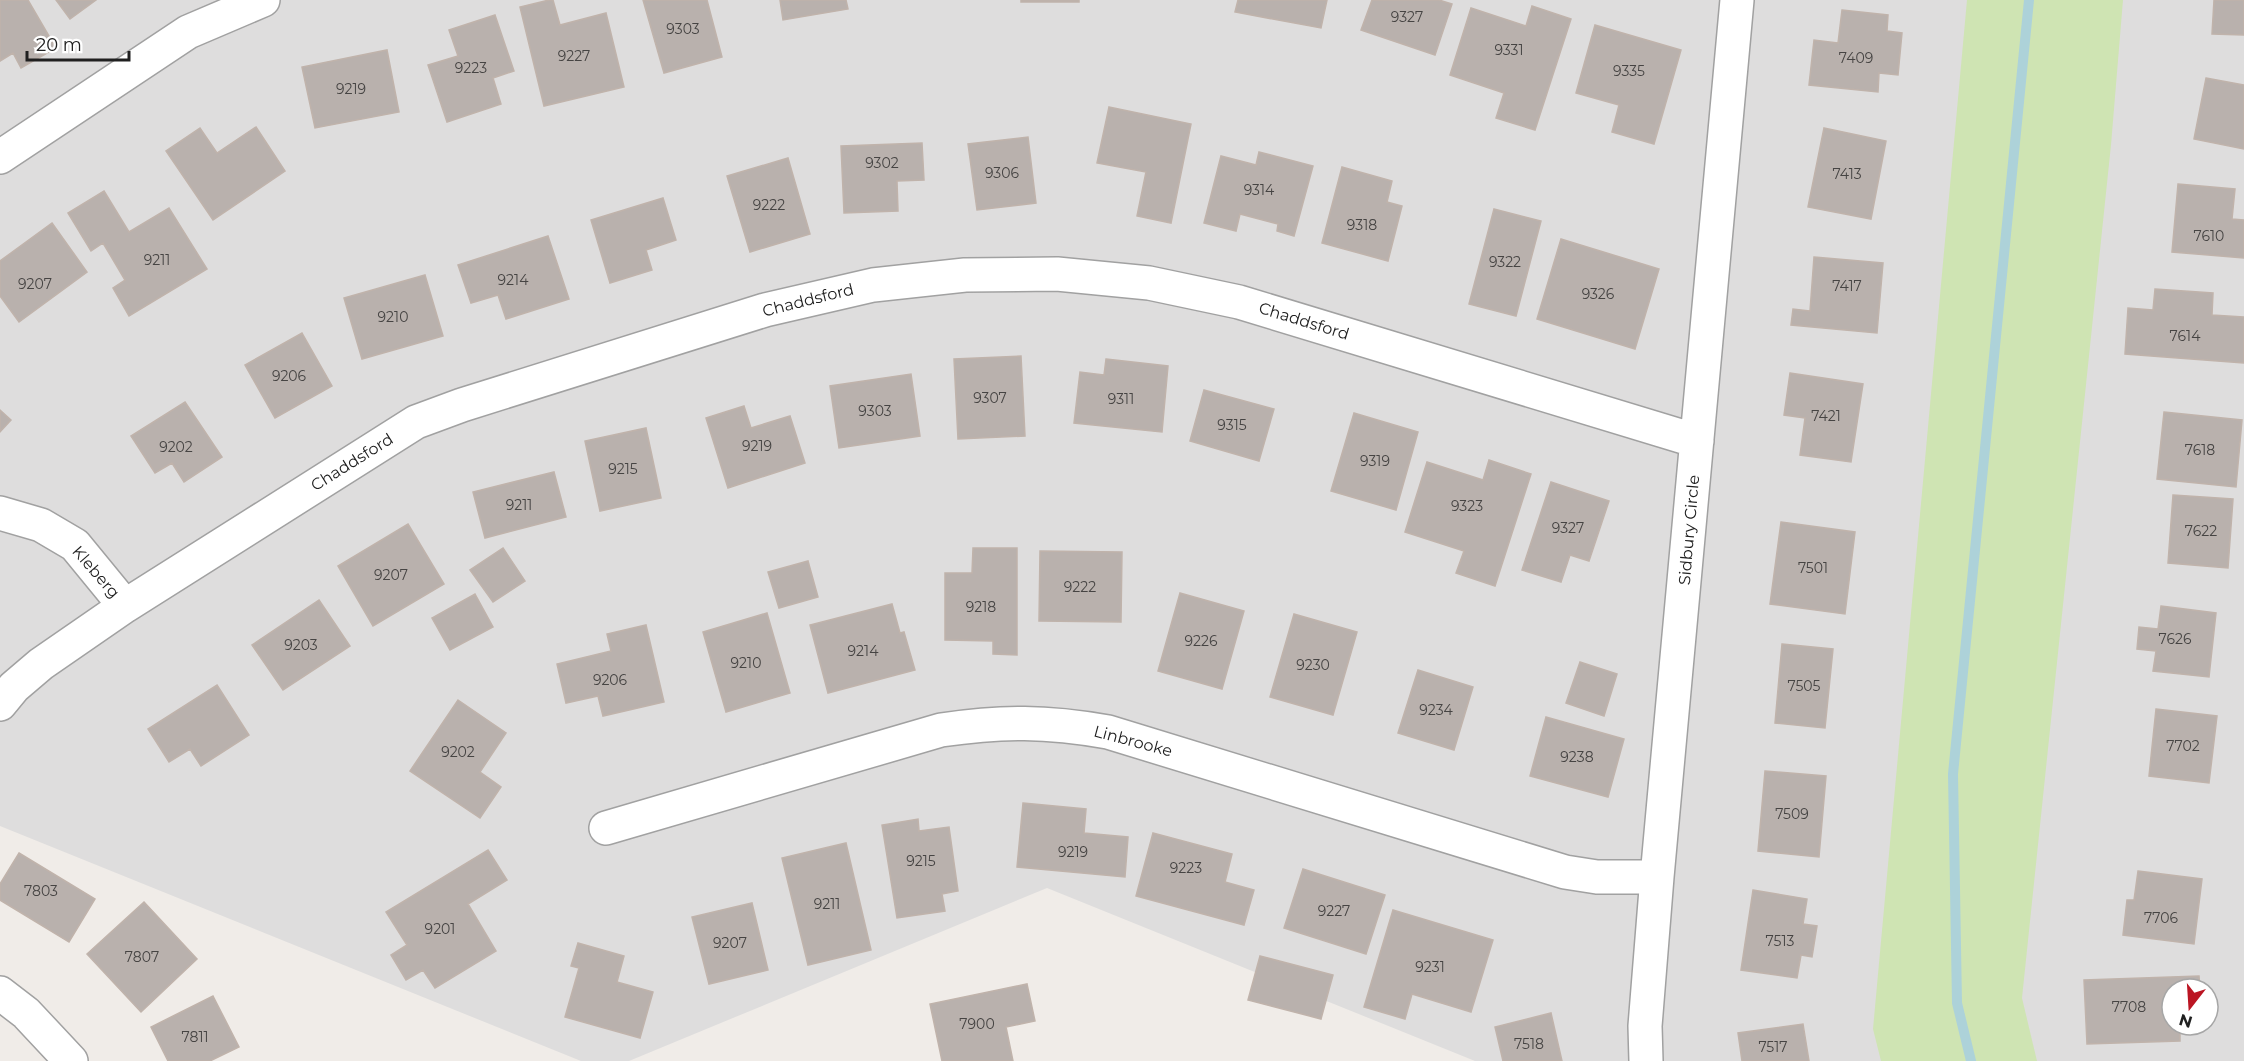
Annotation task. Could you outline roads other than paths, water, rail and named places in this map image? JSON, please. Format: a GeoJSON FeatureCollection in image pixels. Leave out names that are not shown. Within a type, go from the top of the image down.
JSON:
{"type":"FeatureCollection","features":[{"type":"Feature","properties":{"kind":"street"},"geometry":{"type":"LineString","coordinates":[[0,157],[188,32],[263,0]]}},
{"type":"Feature","properties":{"kind":"street","name":"Sidbury Circle"},"geometry":{"type":"LineString","coordinates":[[1646,1061],[1645,1026],[1657,877],[1737,0]]}},
{"type":"Feature","properties":{"kind":"street","name":"Chaddsford"},"geometry":{"type":"LineString","coordinates":[[0,704],[14,687],[41,664],[125,606],[416,422],[765,310],[873,285],[965,275],[1057,274],[1149,283],[1239,302],[1697,441]]}},
{"type":"Feature","properties":{"kind":"street","name":"Kleberg"},"geometry":{"type":"LineString","coordinates":[[0,513],[40,525],[75,545],[125,606]]}},
{"type":"Feature","properties":{"kind":"street","name":"Linbrooke"},"geometry":{"type":"LineString","coordinates":[[606,828],[941,730],[983,724],[1025,722],[1067,725],[1108,732],[1565,872],[1597,877],[1657,877]]}},
{"type":"Feature","properties":{"kind":"street"},"geometry":{"type":"LineString","coordinates":[[0,993],[27,1013],[71,1061]]}},
{"type":"Feature","properties":{"kind":"waterway"},"geometry":{"type":"LineString","coordinates":[[1971,1061],[1957,1003],[1953,774],[2029,0]]}}]}
